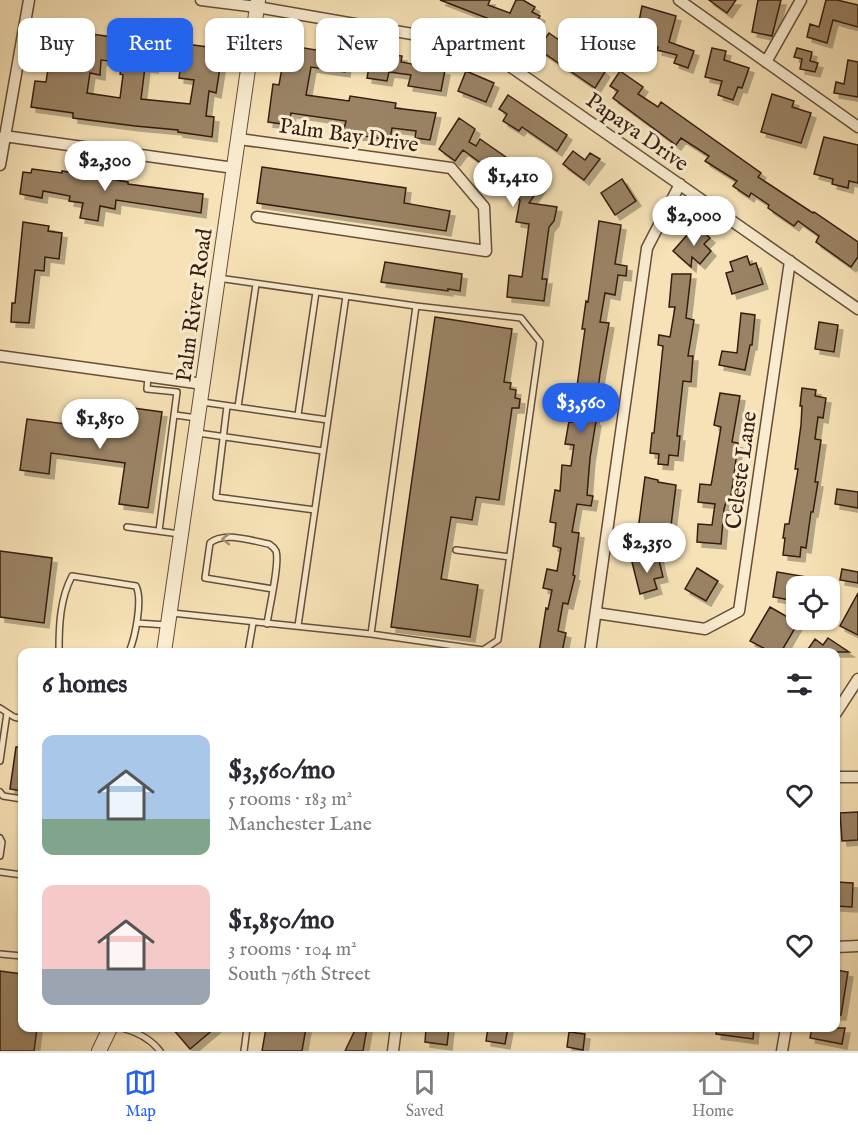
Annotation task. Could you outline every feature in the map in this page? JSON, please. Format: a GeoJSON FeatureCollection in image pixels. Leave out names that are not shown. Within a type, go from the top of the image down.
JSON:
{"type":"FeatureCollection","features":[{"type":"Feature","properties":{"kind":"street"},"geometry":{"type":"LineString","coordinates":[[0,165],[29,0]]}},
{"type":"Feature","properties":{"kind":"street","name":"Papaya Drive"},"geometry":{"type":"LineString","coordinates":[[201,0],[258,3],[481,45],[858,309]]}},
{"type":"Feature","properties":{"kind":"street"},"geometry":{"type":"LineString","coordinates":[[679,0],[858,127]]}},
{"type":"Feature","properties":{"kind":"street"},"geometry":{"type":"LineString","coordinates":[[766,62],[801,0]]}},
{"type":"Feature","properties":{"kind":"street","name":"Palm River Road"},"geometry":{"type":"LineString","coordinates":[[165,648],[258,3]]}},
{"type":"Feature","properties":{"kind":"street"},"geometry":{"type":"LineString","coordinates":[[4,136],[234,168]]}},
{"type":"Feature","properties":{"kind":"street","name":"Palm Bay Drive"},"geometry":{"type":"LineString","coordinates":[[239,139],[451,168],[484,207],[486,250],[257,217]]}},
{"type":"Feature","properties":{"kind":"street"},"geometry":{"type":"LineString","coordinates":[[591,648],[647,248],[680,184]]}},
{"type":"Feature","properties":{"kind":"street","name":"Celeste Lane"},"geometry":{"type":"LineString","coordinates":[[596,613],[705,629],[739,610],[790,261]]}},
{"type":"Feature","properties":{"kind":"street"},"geometry":{"type":"LineString","coordinates":[[0,356],[203,384]]}},
{"type":"Feature","properties":{"kind":"street"},"geometry":{"type":"LineString","coordinates":[[840,707],[858,679]]}},
{"type":"Feature","properties":{"kind":"street"},"geometry":{"type":"LineString","coordinates":[[840,777],[858,777]]}},
{"type":"Feature","properties":{"kind":"street"},"geometry":{"type":"LineString","coordinates":[[840,947],[858,946]]}},
{"type":"Feature","properties":{"kind":"street"},"geometry":{"type":"LineString","coordinates":[[99,1051],[108,1032]]}},
{"type":"Feature","properties":{"kind":"street"},"geometry":{"type":"LineString","coordinates":[[393,1051],[395,1032]]}},
{"type":"Feature","properties":{"kind":"street"},"geometry":{"type":"LineString","coordinates":[[782,1051],[785,1032]]}},
{"type":"Feature","properties":{"kind":"lane"},"geometry":{"type":"LineString","coordinates":[[218,278],[416,306],[521,318],[540,342],[498,640],[486,648]]}},
{"type":"Feature","properties":{"kind":"lane"},"geometry":{"type":"LineString","coordinates":[[238,407],[256,284]]}},
{"type":"Feature","properties":{"kind":"lane"},"geometry":{"type":"LineString","coordinates":[[298,416],[316,292]]}},
{"type":"Feature","properties":{"kind":"lane"},"geometry":{"type":"LineString","coordinates":[[298,626],[346,296]]}},
{"type":"Feature","properties":{"kind":"lane"},"geometry":{"type":"LineString","coordinates":[[371,634],[416,306]]}},
{"type":"Feature","properties":{"kind":"lane"},"geometry":{"type":"LineString","coordinates":[[148,376],[147,389],[177,392]]}},
{"type":"Feature","properties":{"kind":"lane"},"geometry":{"type":"LineString","coordinates":[[159,531],[179,381]]}},
{"type":"Feature","properties":{"kind":"lane"},"geometry":{"type":"LineString","coordinates":[[201,402],[328,420]]}},
{"type":"Feature","properties":{"kind":"lane"},"geometry":{"type":"LineString","coordinates":[[227,406],[216,497],[315,510]]}},
{"type":"Feature","properties":{"kind":"lane"},"geometry":{"type":"LineString","coordinates":[[175,415],[198,418]]}},
{"type":"Feature","properties":{"kind":"lane"},"geometry":{"type":"LineString","coordinates":[[196,433],[323,451]]}},
{"type":"Feature","properties":{"kind":"lane"},"geometry":{"type":"LineString","coordinates":[[127,527],[181,534]]}},
{"type":"Feature","properties":{"kind":"lane"},"geometry":{"type":"LineString","coordinates":[[267,624],[273,589],[277,560],[276,551],[269,544],[226,537],[216,538],[210,543],[205,578],[273,589]]}},
{"type":"Feature","properties":{"kind":"lane"},"geometry":{"type":"LineString","coordinates":[[456,550],[510,557]]}},
{"type":"Feature","properties":{"kind":"lane"},"geometry":{"type":"LineString","coordinates":[[59,648],[64,594],[72,576],[136,586],[138,591],[137,623],[130,648]]}},
{"type":"Feature","properties":{"kind":"lane"},"geometry":{"type":"LineString","coordinates":[[137,623],[169,619],[298,626],[469,648]]}},
{"type":"Feature","properties":{"kind":"lane"},"geometry":{"type":"LineString","coordinates":[[249,648],[253,623]]}},
{"type":"Feature","properties":{"kind":"lane"},"geometry":{"type":"LineString","coordinates":[[0,708],[18,718]]}},
{"type":"Feature","properties":{"kind":"lane"},"geometry":{"type":"LineString","coordinates":[[0,762],[7,712]]}},
{"type":"Feature","properties":{"kind":"lane"},"geometry":{"type":"LineString","coordinates":[[0,792],[3,796],[18,798]]}},
{"type":"Feature","properties":{"kind":"lane"},"geometry":{"type":"LineString","coordinates":[[0,838],[2,842],[0,856]]}},
{"type":"Feature","properties":{"kind":"lane"},"geometry":{"type":"LineString","coordinates":[[0,872],[18,874]]}},
{"type":"Feature","properties":{"kind":"lane"},"geometry":{"type":"LineString","coordinates":[[0,954],[18,956]]}},
{"type":"Feature","properties":{"kind":"lane"},"geometry":{"type":"LineString","coordinates":[[137,1032],[154,1043],[160,1051]]}},
{"type":"Feature","properties":{"kind":"lane"},"geometry":{"type":"LineString","coordinates":[[244,1051],[246,1032]]}},
{"type":"Feature","properties":{"kind":"building"},"geometry":{"type":"Polygon","coordinates":[[[440,0],[490,0],[488,5],[510,13],[516,0],[523,0],[535,7],[532,12],[540,16],[539,18],[487,18],[440,0]]]}},
{"type":"Feature","properties":{"kind":"building"},"geometry":{"type":"Polygon","coordinates":[[[709,0],[736,0],[727,13],[709,0]]]}},
{"type":"Feature","properties":{"kind":"building"},"geometry":{"type":"Polygon","coordinates":[[[758,0],[781,0],[772,36],[752,32],[758,0]]]}},
{"type":"Feature","properties":{"kind":"building"},"geometry":{"type":"Polygon","coordinates":[[[826,0],[858,5],[858,27],[833,20],[827,43],[807,37],[810,24],[819,27],[826,0]]]}},
{"type":"Feature","properties":{"kind":"building"},"geometry":{"type":"Polygon","coordinates":[[[642,6],[676,16],[669,42],[694,51],[688,68],[674,63],[677,55],[657,50],[657,18],[640,18],[642,6]]]}},
{"type":"Feature","properties":{"kind":"building"},"geometry":{"type":"Polygon","coordinates":[[[549,33],[558,39],[558,63],[546,54],[546,37],[549,33]]]}},
{"type":"Feature","properties":{"kind":"building"},"geometry":{"type":"Polygon","coordinates":[[[95,35],[107,36],[107,61],[101,60],[100,75],[90,73],[87,93],[120,98],[123,75],[120,72],[144,72],[141,99],[190,104],[194,80],[179,78],[180,72],[193,72],[193,45],[205,47],[205,72],[219,72],[216,93],[209,91],[206,116],[214,117],[212,137],[178,132],[178,130],[73,118],[73,113],[31,107],[35,81],[46,82],[48,72],[95,72],[95,35]]]}},
{"type":"Feature","properties":{"kind":"building"},"geometry":{"type":"Polygon","coordinates":[[[304,48],[316,50],[316,68],[311,67],[306,95],[349,101],[350,96],[396,103],[395,108],[436,113],[430,140],[415,138],[416,131],[392,128],[390,140],[343,133],[346,121],[291,113],[289,125],[268,122],[273,84],[279,85],[281,72],[304,72],[304,48]]]}},
{"type":"Feature","properties":{"kind":"building"},"geometry":{"type":"Polygon","coordinates":[[[712,48],[726,51],[724,60],[749,68],[742,88],[738,87],[733,100],[718,95],[722,81],[705,77],[712,48]]]}},
{"type":"Feature","properties":{"kind":"building"},"geometry":{"type":"Polygon","coordinates":[[[797,48],[812,52],[810,61],[818,63],[815,72],[800,69],[802,59],[794,57],[797,48]]]}},
{"type":"Feature","properties":{"kind":"building"},"geometry":{"type":"Polygon","coordinates":[[[399,56],[402,56],[401,62],[411,64],[411,72],[445,72],[441,91],[408,86],[411,75],[389,72],[399,72],[399,56]]]}},
{"type":"Feature","properties":{"kind":"building"},"geometry":{"type":"Polygon","coordinates":[[[848,60],[858,62],[858,97],[834,93],[836,82],[844,84],[848,60]]]}},
{"type":"Feature","properties":{"kind":"building"},"geometry":{"type":"Polygon","coordinates":[[[368,72],[389,72],[387,81],[367,78],[368,72]]]}},
{"type":"Feature","properties":{"kind":"building"},"geometry":{"type":"Polygon","coordinates":[[[466,72],[494,83],[486,102],[458,91],[466,72]]]}},
{"type":"Feature","properties":{"kind":"building"},"geometry":{"type":"Polygon","coordinates":[[[572,72],[605,72],[595,88],[572,72]]]}},
{"type":"Feature","properties":{"kind":"building"},"geometry":{"type":"Polygon","coordinates":[[[621,72],[643,87],[638,94],[658,107],[661,102],[761,173],[758,177],[858,242],[858,257],[851,267],[816,242],[819,236],[798,221],[794,226],[751,193],[749,197],[733,186],[737,181],[705,161],[709,156],[681,138],[676,145],[613,98],[618,91],[610,86],[621,72]]]}},
{"type":"Feature","properties":{"kind":"building"},"geometry":{"type":"Polygon","coordinates":[[[772,94],[794,101],[792,107],[811,113],[801,143],[761,132],[772,94]]]}},
{"type":"Feature","properties":{"kind":"building"},"geometry":{"type":"Polygon","coordinates":[[[508,95],[567,135],[557,151],[522,127],[519,131],[503,121],[507,114],[499,109],[508,95]]]}},
{"type":"Feature","properties":{"kind":"building"},"geometry":{"type":"Polygon","coordinates":[[[459,118],[475,129],[469,142],[476,146],[480,139],[543,183],[529,203],[557,207],[554,221],[549,227],[542,279],[547,279],[544,301],[507,297],[509,275],[522,277],[529,224],[516,222],[520,200],[510,192],[513,187],[463,150],[455,161],[439,149],[459,118]]]}},
{"type":"Feature","properties":{"kind":"building"},"geometry":{"type":"Polygon","coordinates":[[[824,137],[858,145],[858,183],[849,181],[848,188],[832,184],[833,179],[814,174],[824,137]]]}},
{"type":"Feature","properties":{"kind":"building"},"geometry":{"type":"Polygon","coordinates":[[[573,151],[585,160],[590,153],[600,159],[584,180],[563,164],[573,151]]]}},
{"type":"Feature","properties":{"kind":"building"},"geometry":{"type":"Polygon","coordinates":[[[262,167],[406,188],[404,203],[450,211],[446,231],[257,203],[262,167]]]}},
{"type":"Feature","properties":{"kind":"building"},"geometry":{"type":"Polygon","coordinates":[[[32,169],[62,173],[62,171],[128,182],[128,184],[203,194],[201,213],[116,200],[115,209],[100,206],[98,221],[80,218],[83,203],[69,201],[70,196],[43,191],[42,198],[20,194],[23,172],[31,173],[32,169]]]}},
{"type":"Feature","properties":{"kind":"building"},"geometry":{"type":"Polygon","coordinates":[[[622,179],[636,201],[615,215],[601,193],[622,179]]]}},
{"type":"Feature","properties":{"kind":"building"},"geometry":{"type":"Polygon","coordinates":[[[599,221],[621,225],[615,264],[627,266],[626,276],[618,275],[615,295],[605,293],[600,322],[609,323],[600,374],[590,458],[587,495],[593,496],[591,506],[577,504],[572,532],[579,533],[573,575],[575,576],[568,604],[563,603],[558,631],[566,633],[563,648],[540,648],[546,608],[548,609],[552,590],[543,588],[547,569],[557,571],[561,548],[553,546],[556,523],[550,522],[555,490],[560,491],[562,465],[571,466],[574,445],[565,444],[569,421],[572,422],[585,329],[582,329],[586,301],[588,302],[599,221]]]}},
{"type":"Feature","properties":{"kind":"building"},"geometry":{"type":"Polygon","coordinates":[[[23,222],[49,226],[48,231],[62,233],[59,259],[45,257],[44,271],[35,270],[29,323],[11,322],[23,222]]]}},
{"type":"Feature","properties":{"kind":"building"},"geometry":{"type":"Polygon","coordinates":[[[696,225],[710,238],[704,244],[711,251],[700,264],[692,257],[691,267],[673,251],[696,225]]]}},
{"type":"Feature","properties":{"kind":"building"},"geometry":{"type":"Polygon","coordinates":[[[747,256],[750,265],[756,263],[763,284],[732,294],[726,273],[733,271],[730,262],[747,256]]]}},
{"type":"Feature","properties":{"kind":"building"},"geometry":{"type":"Polygon","coordinates":[[[385,262],[462,274],[460,291],[381,282],[385,262]]]}},
{"type":"Feature","properties":{"kind":"building"},"geometry":{"type":"Polygon","coordinates":[[[672,274],[691,274],[686,318],[694,320],[688,356],[693,356],[691,382],[683,381],[677,436],[680,436],[678,456],[669,455],[668,465],[658,464],[659,454],[650,453],[663,346],[658,345],[659,335],[670,337],[675,307],[669,307],[672,274]]]}},
{"type":"Feature","properties":{"kind":"building"},"geometry":{"type":"Polygon","coordinates":[[[741,313],[755,315],[752,345],[750,345],[745,370],[719,365],[722,351],[737,353],[741,313]]]}},
{"type":"Feature","properties":{"kind":"building"},"geometry":{"type":"Polygon","coordinates":[[[435,317],[512,329],[504,382],[511,383],[510,389],[516,390],[515,398],[520,399],[519,408],[512,408],[499,500],[476,497],[472,520],[451,517],[441,579],[478,585],[470,637],[391,627],[435,317]]]}},
{"type":"Feature","properties":{"kind":"building"},"geometry":{"type":"Polygon","coordinates":[[[819,322],[838,325],[834,352],[815,349],[819,322]]]}},
{"type":"Feature","properties":{"kind":"building"},"geometry":{"type":"Polygon","coordinates":[[[802,388],[816,390],[815,396],[826,398],[823,418],[818,417],[815,439],[821,440],[815,482],[818,482],[806,548],[801,547],[800,557],[783,555],[785,538],[783,538],[785,524],[789,524],[798,469],[795,469],[801,425],[802,388]]]}},
{"type":"Feature","properties":{"kind":"building"},"geometry":{"type":"Polygon","coordinates":[[[720,393],[740,396],[732,442],[738,443],[733,483],[730,500],[727,499],[724,509],[721,544],[697,542],[698,524],[712,525],[715,504],[698,502],[700,484],[711,485],[721,427],[714,425],[720,393]]]}},
{"type":"Feature","properties":{"kind":"building"},"geometry":{"type":"Polygon","coordinates":[[[133,408],[162,412],[148,508],[119,504],[125,463],[51,453],[49,474],[20,470],[27,419],[129,432],[133,408]]]}},
{"type":"Feature","properties":{"kind":"building"},"geometry":{"type":"Polygon","coordinates":[[[645,477],[676,485],[670,534],[656,532],[654,547],[636,545],[645,477]]]}},
{"type":"Feature","properties":{"kind":"building"},"geometry":{"type":"Polygon","coordinates":[[[837,489],[858,492],[858,508],[835,504],[837,489]]]}},
{"type":"Feature","properties":{"kind":"building"},"geometry":{"type":"Polygon","coordinates":[[[0,551],[52,558],[44,623],[0,617],[0,551]]]}},
{"type":"Feature","properties":{"kind":"building"},"geometry":{"type":"Polygon","coordinates":[[[658,556],[663,577],[654,579],[657,589],[640,594],[632,562],[658,556]]]}},
{"type":"Feature","properties":{"kind":"building"},"geometry":{"type":"Polygon","coordinates":[[[697,568],[718,581],[706,601],[685,589],[697,568]]]}},
{"type":"Feature","properties":{"kind":"building"},"geometry":{"type":"Polygon","coordinates":[[[842,569],[858,572],[858,583],[840,580],[842,569]]]}},
{"type":"Feature","properties":{"kind":"building"},"geometry":{"type":"Polygon","coordinates":[[[777,572],[801,576],[786,576],[786,599],[773,597],[777,572]]]}},
{"type":"Feature","properties":{"kind":"building"},"geometry":{"type":"Polygon","coordinates":[[[858,593],[858,635],[840,626],[858,593]]]}},
{"type":"Feature","properties":{"kind":"building"},"geometry":{"type":"Polygon","coordinates":[[[770,607],[786,616],[786,630],[794,630],[783,648],[763,648],[750,641],[770,607]]]}},
{"type":"Feature","properties":{"kind":"building"},"geometry":{"type":"Polygon","coordinates":[[[828,638],[849,652],[840,652],[840,648],[809,648],[815,639],[823,645],[828,638]]]}},
{"type":"Feature","properties":{"kind":"building"},"geometry":{"type":"Polygon","coordinates":[[[16,747],[18,747],[18,790],[10,789],[16,747]]]}},
{"type":"Feature","properties":{"kind":"building"},"geometry":{"type":"Polygon","coordinates":[[[858,812],[858,840],[842,841],[840,813],[858,812]]]}},
{"type":"Feature","properties":{"kind":"building"},"geometry":{"type":"Polygon","coordinates":[[[840,882],[853,883],[852,907],[840,906],[840,882]]]}},
{"type":"Feature","properties":{"kind":"building"},"geometry":{"type":"Polygon","coordinates":[[[0,971],[18,973],[18,1032],[36,1032],[34,1051],[0,1051],[0,971]]]}},
{"type":"Feature","properties":{"kind":"building"},"geometry":{"type":"Polygon","coordinates":[[[840,971],[848,972],[840,1015],[840,971]]]}},
{"type":"Feature","properties":{"kind":"building"},"geometry":{"type":"Polygon","coordinates":[[[840,1028],[845,1028],[842,1044],[810,1038],[811,1032],[840,1032],[840,1028]]]}},
{"type":"Feature","properties":{"kind":"building"},"geometry":{"type":"Polygon","coordinates":[[[175,1032],[210,1032],[190,1049],[175,1032]]]}},
{"type":"Feature","properties":{"kind":"building"},"geometry":{"type":"Polygon","coordinates":[[[265,1032],[305,1032],[302,1051],[262,1051],[265,1032]]]}},
{"type":"Feature","properties":{"kind":"building"},"geometry":{"type":"Polygon","coordinates":[[[354,1032],[366,1032],[363,1051],[345,1051],[354,1032]]]}},
{"type":"Feature","properties":{"kind":"building"},"geometry":{"type":"Polygon","coordinates":[[[426,1032],[449,1032],[447,1045],[425,1042],[426,1032]]]}},
{"type":"Feature","properties":{"kind":"building"},"geometry":{"type":"Polygon","coordinates":[[[487,1032],[507,1032],[505,1044],[486,1041],[487,1032]]]}},
{"type":"Feature","properties":{"kind":"building"},"geometry":{"type":"Polygon","coordinates":[[[569,1032],[585,1034],[583,1050],[567,1047],[569,1032]]]}},
{"type":"Feature","properties":{"kind":"building"},"geometry":{"type":"Polygon","coordinates":[[[716,1032],[754,1032],[753,1039],[716,1034],[716,1032]]]}}]}
